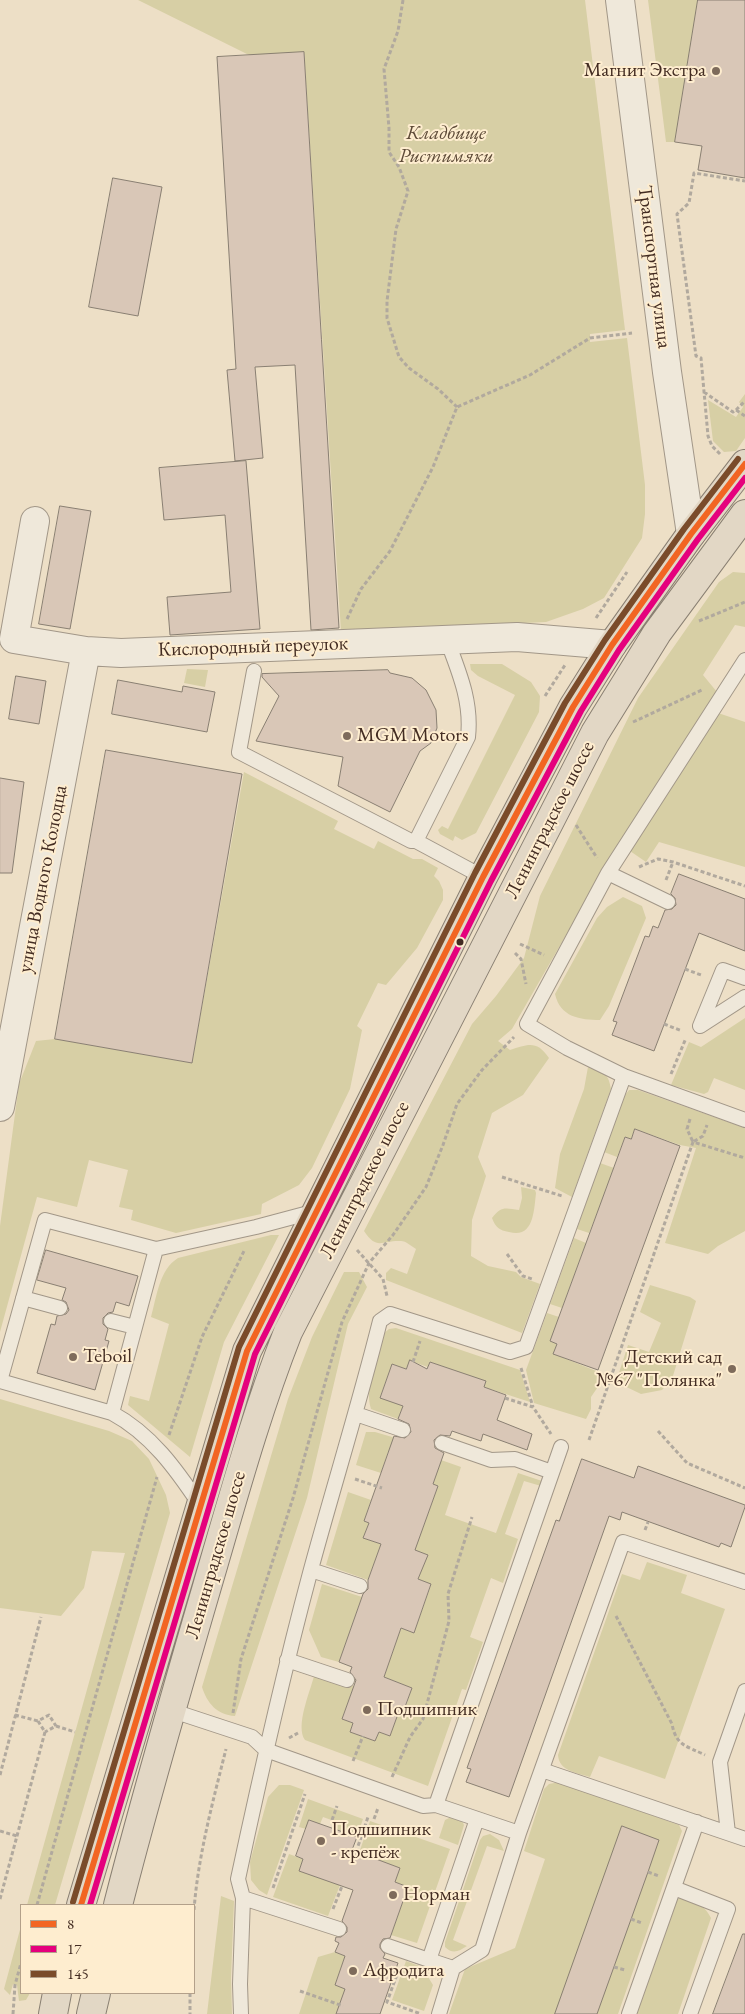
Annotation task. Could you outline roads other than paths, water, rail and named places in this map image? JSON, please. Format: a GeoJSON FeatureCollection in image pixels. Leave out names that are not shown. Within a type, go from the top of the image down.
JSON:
{"type":"FeatureCollection","features":[{"type":"Feature","properties":{"kind":"main road","name":"Ленинградское шоссе"},"geometry":{"type":"LineString","coordinates":[[81,1904],[247,1351],[319,1210],[483,877],[573,707],[612,645],[691,534],[735,460]]}},
{"type":"Feature","properties":{"kind":"main road","name":"Ленинградское шоссе"},"geometry":{"type":"LineString","coordinates":[[118,1904],[170,1710],[263,1397],[288,1332],[595,733],[657,633],[741,530]]}},
{"type":"Feature","properties":{"kind":"main road"},"geometry":{"type":"LineString","coordinates":[[52,2014],[57,1994]]}},
{"type":"Feature","properties":{"kind":"main road"},"geometry":{"type":"LineString","coordinates":[[91,2014],[96,1994]]}},
{"type":"Feature","properties":{"kind":"street","name":"Транспортная улица"},"geometry":{"type":"LineString","coordinates":[[620,0],[667,372],[691,534]]}},
{"type":"Feature","properties":{"kind":"street","name":"Кислородный переулок"},"geometry":{"type":"LineString","coordinates":[[35,521],[14,639],[86,651],[121,653],[517,637],[612,645]]}},
{"type":"Feature","properties":{"kind":"street","name":"улица Водного Колодца"},"geometry":{"type":"LineString","coordinates":[[0,1107],[86,651]]}},
{"type":"Feature","properties":{"kind":"lane"},"geometry":{"type":"LineString","coordinates":[[416,841],[468,737],[470,718],[467,699],[447,640]]}},
{"type":"Feature","properties":{"kind":"lane"},"geometry":{"type":"LineString","coordinates":[[745,660],[612,875],[560,963],[527,1024],[567,1048],[624,1076],[745,1120]]}},
{"type":"Feature","properties":{"kind":"lane"},"geometry":{"type":"LineString","coordinates":[[254,671],[239,752],[483,877]]}},
{"type":"Feature","properties":{"kind":"lane"},"geometry":{"type":"LineString","coordinates":[[612,875],[668,902]]}},
{"type":"Feature","properties":{"kind":"lane"},"geometry":{"type":"LineString","coordinates":[[745,978],[723,970],[700,1026],[745,997]]}},
{"type":"Feature","properties":{"kind":"lane"},"geometry":{"type":"LineString","coordinates":[[241,2014],[240,1984],[243,1898],[238,1879],[287,1660],[380,1321],[390,1314],[510,1352],[526,1347],[624,1076]]}},
{"type":"Feature","properties":{"kind":"lane"},"geometry":{"type":"LineString","coordinates":[[200,1505],[164,1453],[129,1422],[112,1413],[0,1381],[45,1220],[156,1249],[256,1227],[319,1210]]}},
{"type":"Feature","properties":{"kind":"lane"},"geometry":{"type":"LineString","coordinates":[[112,1413],[156,1249]]}},
{"type":"Feature","properties":{"kind":"lane"},"geometry":{"type":"LineString","coordinates":[[23,1298],[60,1308]]}},
{"type":"Feature","properties":{"kind":"lane"},"geometry":{"type":"LineString","coordinates":[[111,1321],[135,1327]]}},
{"type":"Feature","properties":{"kind":"lane"},"geometry":{"type":"LineString","coordinates":[[356,1414],[403,1430]]}},
{"type":"Feature","properties":{"kind":"lane"},"geometry":{"type":"LineString","coordinates":[[442,1444],[491,1460],[515,1460],[552,1472]]}},
{"type":"Feature","properties":{"kind":"lane"},"geometry":{"type":"LineString","coordinates":[[436,1805],[561,1447]]}},
{"type":"Feature","properties":{"kind":"lane"},"geometry":{"type":"LineString","coordinates":[[439,2014],[453,1968],[482,1950],[519,1833],[623,1542],[745,1582]]}},
{"type":"Feature","properties":{"kind":"lane"},"geometry":{"type":"LineString","coordinates":[[311,1570],[360,1586]]}},
{"type":"Feature","properties":{"kind":"lane"},"geometry":{"type":"LineString","coordinates":[[287,1660],[347,1680]]}},
{"type":"Feature","properties":{"kind":"lane"},"geometry":{"type":"LineString","coordinates":[[728,1833],[720,1762],[745,1691]]}},
{"type":"Feature","properties":{"kind":"lane"},"geometry":{"type":"LineString","coordinates":[[170,1710],[252,1737],[266,1750],[423,1806],[436,1805],[519,1833]]}},
{"type":"Feature","properties":{"kind":"lane"},"geometry":{"type":"LineString","coordinates":[[542,1770],[745,1839]]}},
{"type":"Feature","properties":{"kind":"lane"},"geometry":{"type":"LineString","coordinates":[[430,1960],[477,1819]]}},
{"type":"Feature","properties":{"kind":"lane"},"geometry":{"type":"LineString","coordinates":[[629,2014],[697,1822]]}},
{"type":"Feature","properties":{"kind":"lane"},"geometry":{"type":"LineString","coordinates":[[674,1888],[728,1909],[690,2014]]}},
{"type":"Feature","properties":{"kind":"lane"},"geometry":{"type":"LineString","coordinates":[[243,1898],[339,1929]]}},
{"type":"Feature","properties":{"kind":"lane"},"geometry":{"type":"LineString","coordinates":[[388,1946],[453,1968]]}},
{"type":"Feature","properties":{"kind":"place","name":"Магнит Экстра"},"geometry":{"type":"Point","coordinates":[716,71]}},
{"type":"Feature","properties":{"kind":"place","name":"MGM Motors"},"geometry":{"type":"Point","coordinates":[347,736]}},
{"type":"Feature","properties":{"kind":"place","name":"Teboil"},"geometry":{"type":"Point","coordinates":[73,1357]}},
{"type":"Feature","properties":{"kind":"place","name":"Детский сад №67 \"Полянка\""},"geometry":{"type":"Point","coordinates":[732,1369]}},
{"type":"Feature","properties":{"kind":"place","name":"Подшипник"},"geometry":{"type":"Point","coordinates":[367,1710]}},
{"type":"Feature","properties":{"kind":"place","name":"Подшипник - крепёж"},"geometry":{"type":"Point","coordinates":[321,1841]}},
{"type":"Feature","properties":{"kind":"place","name":"Норман"},"geometry":{"type":"Point","coordinates":[393,1895]}},
{"type":"Feature","properties":{"kind":"place","name":"Афродита"},"geometry":{"type":"Point","coordinates":[353,1971]}},
{"type":"Feature","properties":{"kind":"park label","name":"Кладбище Ристимяки"},"geometry":{"type":"Point","coordinates":[446,146]}}]}
